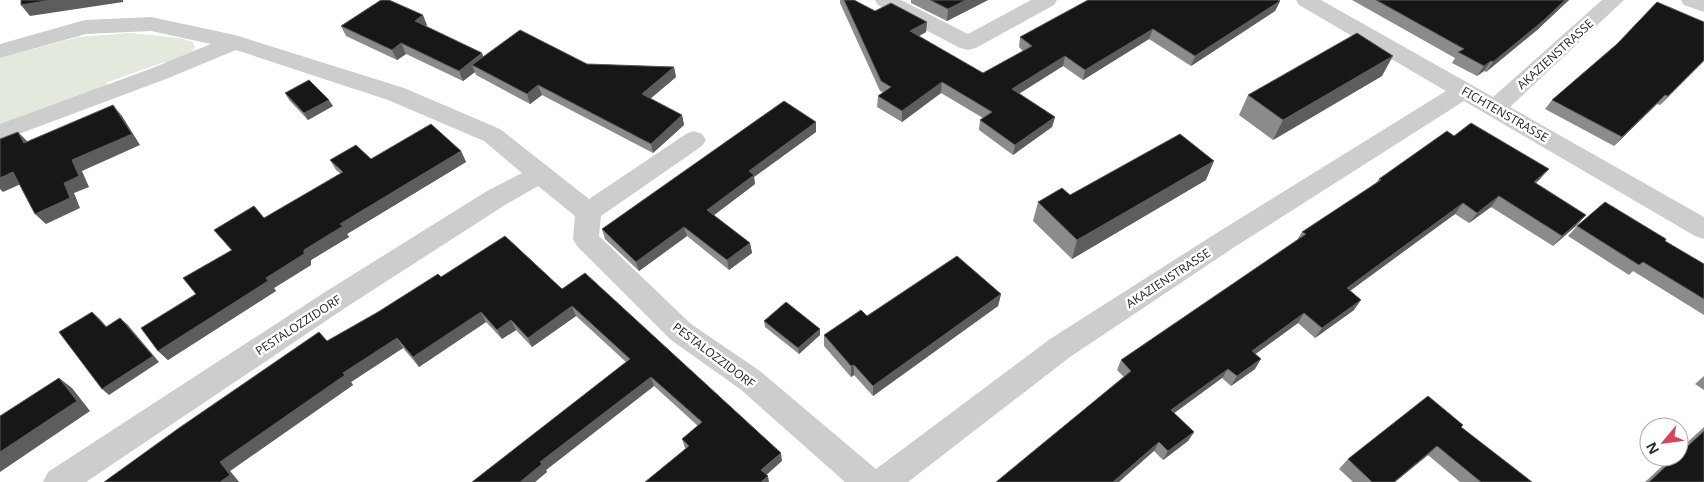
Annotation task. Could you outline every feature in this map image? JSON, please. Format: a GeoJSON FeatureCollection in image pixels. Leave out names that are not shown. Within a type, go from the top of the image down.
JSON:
{"type":"FeatureCollection","features":[{"type":"Feature","properties":{"kind":"street"},"geometry":{"type":"LineString","coordinates":[[886,0],[968,43],[1048,0]]}},
{"type":"Feature","properties":{"kind":"street","name":"FICHTENSTRASSE"},"geometry":{"type":"LineString","coordinates":[[1306,0],[1704,230]]}},
{"type":"Feature","properties":{"kind":"street","name":"AKAZIENSTRASSE"},"geometry":{"type":"LineString","coordinates":[[1495,108],[1614,0]]}},
{"type":"Feature","properties":{"kind":"street"},"geometry":{"type":"LineString","coordinates":[[1690,0],[1704,5]]}},
{"type":"Feature","properties":{"kind":"street"},"geometry":{"type":"LineString","coordinates":[[0,51],[85,27],[151,24],[235,42],[396,94],[492,135],[588,212],[694,140]]}},
{"type":"Feature","properties":{"kind":"street"},"geometry":{"type":"LineString","coordinates":[[0,132],[158,74],[235,42]]}},
{"type":"Feature","properties":{"kind":"street","name":"AKAZIENSTRASSE"},"geometry":{"type":"LineString","coordinates":[[884,482],[1060,348],[1224,241],[1464,90]]}},
{"type":"Feature","properties":{"kind":"street","name":"PESTALOZZIDORF"},"geometry":{"type":"LineString","coordinates":[[59,482],[335,300],[496,198],[540,174]]}},
{"type":"Feature","properties":{"kind":"street","name":"PESTALOZZIDORF"},"geometry":{"type":"LineString","coordinates":[[588,212],[586,238],[681,332],[750,380],[868,482]]}},
{"type":"Feature","properties":{"kind":"shaded area"},"geometry":{"type":"Polygon","coordinates":[[[130,33],[179,38],[193,42],[195,47],[191,54],[173,65],[164,62],[108,82],[104,89],[0,128],[0,58],[78,37],[130,33]]]}},
{"type":"Feature","properties":{"kind":"building"},"geometry":{"type":"Polygon","coordinates":[[[21,0],[52,0],[21,5],[21,0]]]}},
{"type":"Feature","properties":{"kind":"building"},"geometry":{"type":"Polygon","coordinates":[[[381,0],[389,0],[423,15],[415,21],[482,53],[459,71],[401,43],[392,50],[341,26],[381,0]]]}},
{"type":"Feature","properties":{"kind":"building"},"geometry":{"type":"Polygon","coordinates":[[[844,0],[854,0],[875,11],[891,3],[927,22],[910,31],[983,73],[1032,46],[1020,37],[1088,0],[1280,1],[1195,56],[1153,29],[1085,70],[1065,56],[1012,89],[1055,117],[1015,145],[980,120],[992,112],[942,82],[902,111],[878,96],[891,87],[881,81],[844,0]]]}},
{"type":"Feature","properties":{"kind":"building"},"geometry":{"type":"Polygon","coordinates":[[[930,0],[966,0],[948,9],[930,0]]]}},
{"type":"Feature","properties":{"kind":"building"},"geometry":{"type":"Polygon","coordinates":[[[1376,0],[1565,0],[1493,62],[1491,61],[1484,66],[1458,52],[1464,49],[1376,0]]]}},
{"type":"Feature","properties":{"kind":"building"},"geometry":{"type":"Polygon","coordinates":[[[1657,2],[1704,22],[1704,60],[1668,96],[1665,95],[1622,137],[1552,100],[1617,44],[1657,2]]]}},
{"type":"Feature","properties":{"kind":"building"},"geometry":{"type":"Polygon","coordinates":[[[520,30],[587,64],[674,67],[642,94],[682,115],[651,144],[538,85],[527,94],[472,65],[520,30]]]}},
{"type":"Feature","properties":{"kind":"building"},"geometry":{"type":"Polygon","coordinates":[[[1357,33],[1393,56],[1283,120],[1248,95],[1357,33]]]}},
{"type":"Feature","properties":{"kind":"building"},"geometry":{"type":"Polygon","coordinates":[[[309,80],[329,100],[304,113],[285,93],[309,80]]]}},
{"type":"Feature","properties":{"kind":"building"},"geometry":{"type":"Polygon","coordinates":[[[784,101],[816,122],[749,171],[754,175],[707,210],[750,243],[727,260],[684,227],[636,262],[602,229],[784,101]]]}},
{"type":"Feature","properties":{"kind":"building"},"geometry":{"type":"Polygon","coordinates":[[[113,105],[132,134],[72,160],[79,176],[64,183],[70,198],[35,214],[13,172],[0,178],[0,139],[18,132],[24,143],[113,105]]]}},
{"type":"Feature","properties":{"kind":"building"},"geometry":{"type":"Polygon","coordinates":[[[1471,123],[1549,169],[1534,182],[1586,215],[1562,236],[1499,196],[1477,213],[1463,203],[1347,288],[1361,300],[1322,328],[1304,313],[1252,351],[1261,359],[1237,376],[1228,369],[1171,410],[1194,432],[1168,451],[1159,442],[1113,482],[996,482],[1131,371],[1121,360],[1306,234],[1302,232],[1381,180],[1379,179],[1447,131],[1454,136],[1471,123]]]}},
{"type":"Feature","properties":{"kind":"building"},"geometry":{"type":"Polygon","coordinates":[[[431,124],[461,151],[340,224],[343,226],[304,250],[304,254],[266,278],[268,281],[158,351],[141,328],[196,294],[183,278],[232,250],[214,230],[254,206],[264,218],[343,172],[330,160],[356,145],[371,159],[431,124]]]}},
{"type":"Feature","properties":{"kind":"building"},"geometry":{"type":"Polygon","coordinates":[[[1180,134],[1214,161],[1077,240],[1038,202],[1062,188],[1070,195],[1180,134]]]}},
{"type":"Feature","properties":{"kind":"building"},"geometry":{"type":"Polygon","coordinates":[[[1605,202],[1704,264],[1704,299],[1643,262],[1639,265],[1577,226],[1605,202]]]}},
{"type":"Feature","properties":{"kind":"building"},"geometry":{"type":"Polygon","coordinates":[[[505,236],[562,289],[585,273],[781,453],[761,470],[768,476],[761,482],[645,482],[689,446],[682,439],[702,422],[651,377],[540,462],[542,464],[520,482],[472,482],[630,359],[572,306],[528,338],[511,320],[497,330],[481,312],[413,357],[397,338],[343,373],[345,375],[220,462],[230,475],[220,482],[104,482],[319,332],[327,341],[378,312],[438,274],[441,277],[505,236]]]}},
{"type":"Feature","properties":{"kind":"building"},"geometry":{"type":"Polygon","coordinates":[[[957,256],[1001,294],[873,386],[854,365],[851,366],[824,335],[861,310],[867,316],[957,256]]]}},
{"type":"Feature","properties":{"kind":"building"},"geometry":{"type":"Polygon","coordinates":[[[786,302],[820,329],[798,348],[764,321],[786,302]]]}},
{"type":"Feature","properties":{"kind":"building"},"geometry":{"type":"Polygon","coordinates":[[[92,312],[106,327],[120,318],[153,356],[102,389],[59,332],[92,312]]]}},
{"type":"Feature","properties":{"kind":"building"},"geometry":{"type":"Polygon","coordinates":[[[59,378],[77,401],[0,452],[0,416],[59,378]]]}},
{"type":"Feature","properties":{"kind":"building"},"geometry":{"type":"Polygon","coordinates":[[[1428,396],[1463,425],[1461,427],[1532,482],[1481,482],[1437,446],[1394,482],[1372,482],[1348,459],[1428,396]]]}},
{"type":"Feature","properties":{"kind":"building"},"geometry":{"type":"Polygon","coordinates":[[[1704,431],[1704,482],[1649,482],[1665,467],[1689,467],[1689,445],[1704,431]]]}}]}
